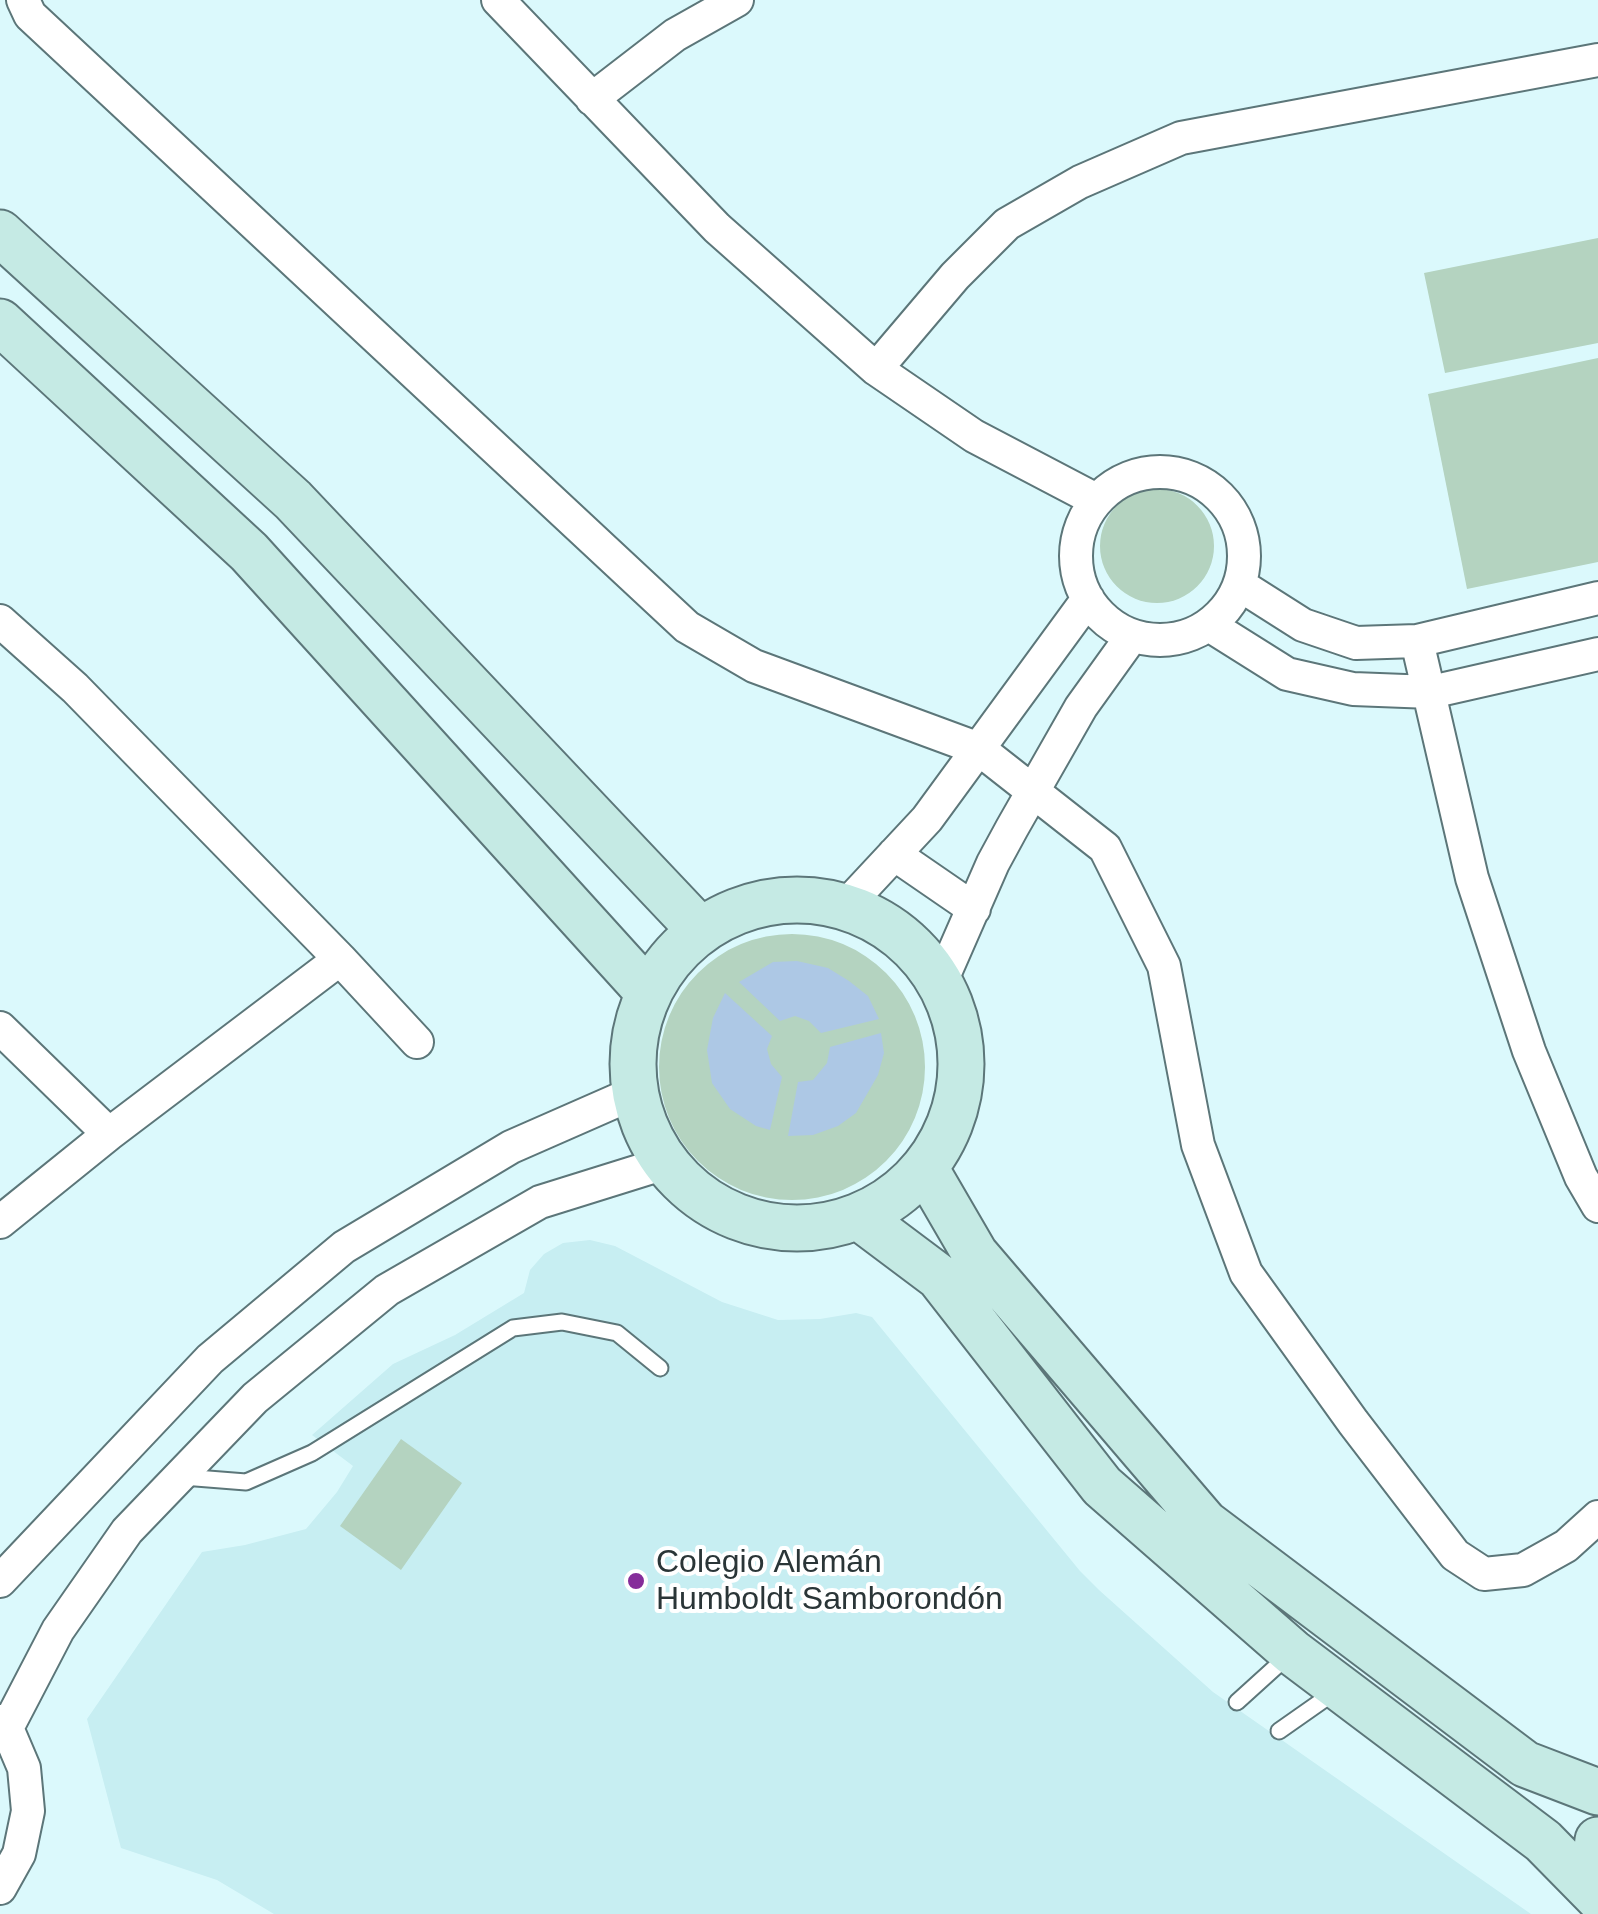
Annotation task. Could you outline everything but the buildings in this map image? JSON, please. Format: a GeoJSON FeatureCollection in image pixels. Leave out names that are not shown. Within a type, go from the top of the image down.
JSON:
{"type":"FeatureCollection","features":[{"type":"Feature","properties":{"kind":"street"},"geometry":{"type":"LineString","coordinates":[[23,0],[30,15],[687,627],[754,666],[979,750],[1105,848],[1164,966],[1198,1146],[1246,1274],[1444,1540],[1484,1574],[1523,1570],[1566,1546],[1598,1517]]}},
{"type":"Feature","properties":{"kind":"street"},"geometry":{"type":"LineString","coordinates":[[498,0],[717,228],[876,369],[974,436],[1096,500]]}},
{"type":"Feature","properties":{"kind":"street"},"geometry":{"type":"LineString","coordinates":[[592,98],[676,35],[737,0]]}},
{"type":"Feature","properties":{"kind":"street"},"geometry":{"type":"LineString","coordinates":[[876,369],[955,276],[1008,224],[1080,182],[1164,145],[1181,138],[1598,60]]}},
{"type":"Feature","properties":{"kind":"street"},"geometry":{"type":"LineString","coordinates":[[0,233],[293,500],[700,930]]}},
{"type":"Feature","properties":{"kind":"street"},"geometry":{"type":"LineString","coordinates":[[0,322],[250,552],[648,992]]}},
{"type":"Feature","properties":{"kind":"street"},"geometry":{"type":"LineString","coordinates":[[1146,472],[1175,472],[1203,482],[1226,501],[1240,526],[1246,556],[1240,585],[1228,608],[1209,626],[1185,637],[1159,640],[1132,636],[1107,621],[1088,599],[1078,574],[1076,548],[1082,522],[1096,500],[1118,482],[1146,472]]}},
{"type":"Feature","properties":{"kind":"street"},"geometry":{"type":"LineString","coordinates":[[1240,585],[1303,625],[1356,642],[1418,641],[1598,598]]}},
{"type":"Feature","properties":{"kind":"street"},"geometry":{"type":"LineString","coordinates":[[844,908],[927,819],[1088,599]]}},
{"type":"Feature","properties":{"kind":"street"},"geometry":{"type":"LineString","coordinates":[[0,621],[75,688],[416,1042]]}},
{"type":"Feature","properties":{"kind":"street"},"geometry":{"type":"LineString","coordinates":[[1209,626],[1287,674],[1353,689],[1431,692],[1598,654]]}},
{"type":"Feature","properties":{"kind":"street"},"geometry":{"type":"LineString","coordinates":[[940,984],[993,863],[1082,708],[1132,636]]}},
{"type":"Feature","properties":{"kind":"street"},"geometry":{"type":"LineString","coordinates":[[1418,641],[1472,878],[1529,1051],[1598,1206]]}},
{"type":"Feature","properties":{"kind":"street"},"geometry":{"type":"LineString","coordinates":[[894,854],[974,908]]}},
{"type":"Feature","properties":{"kind":"street"},"geometry":{"type":"LineString","coordinates":[[794,900],[844,908],[882,924],[915,951],[940,984],[958,1030],[961,1079],[950,1126],[925,1168],[896,1197],[859,1217],[807,1229],[753,1223],[704,1200],[665,1163],[646,1130],[634,1093],[633,1042],[648,992],[670,958],[700,930],[745,908],[794,900]]}},
{"type":"Feature","properties":{"kind":"street"},"geometry":{"type":"LineString","coordinates":[[0,1222],[340,959]]}},
{"type":"Feature","properties":{"kind":"street"},"geometry":{"type":"LineString","coordinates":[[0,1028],[109,1134]]}},
{"type":"Feature","properties":{"kind":"street"},"geometry":{"type":"LineString","coordinates":[[0,1581],[210,1359],[344,1246],[512,1147],[634,1093]]}},
{"type":"Feature","properties":{"kind":"street"},"geometry":{"type":"LineString","coordinates":[[0,1888],[19,1854],[28,1810],[24,1768],[4,1724],[58,1630],[127,1531],[254,1398],[387,1290],[540,1202],[665,1163]]}},
{"type":"Feature","properties":{"kind":"street"},"geometry":{"type":"LineString","coordinates":[[925,1168],[975,1254],[1205,1523],[1525,1764],[1598,1792]]}},
{"type":"Feature","properties":{"kind":"street"},"geometry":{"type":"LineString","coordinates":[[859,1217],[939,1278],[1102,1486],[1292,1652],[1544,1841],[1598,1897]]}},
{"type":"Feature","properties":{"kind":"street"},"geometry":{"type":"LineString","coordinates":[[1598,1840],[1598,1882]]}},
{"type":"Feature","properties":{"kind":"lane"},"geometry":{"type":"LineString","coordinates":[[179,1477],[246,1482],[312,1453],[513,1328],[562,1322],[617,1333],[660,1368]]}},
{"type":"Feature","properties":{"kind":"lane"},"geometry":{"type":"LineString","coordinates":[[1238,1702],[1292,1652]]}},
{"type":"Feature","properties":{"kind":"lane"},"geometry":{"type":"LineString","coordinates":[[1279,1731],[1340,1689]]}},
{"type":"Feature","properties":{"kind":"shaded area"},"geometry":{"type":"Polygon","coordinates":[[[797,961],[828,968],[849,981],[868,996],[879,1019],[821,1033],[809,1021],[795,1016],[780,1021],[739,982],[773,962],[797,961]]]}},
{"type":"Feature","properties":{"kind":"shaded area"},"geometry":{"type":"Polygon","coordinates":[[[725,993],[772,1036],[767,1049],[771,1064],[782,1077],[770,1130],[730,1109],[712,1083],[707,1050],[713,1018],[725,993]]]}},
{"type":"Feature","properties":{"kind":"shaded area"},"geometry":{"type":"Polygon","coordinates":[[[881,1033],[884,1053],[878,1075],[856,1113],[838,1126],[813,1135],[788,1136],[798,1082],[813,1080],[827,1063],[830,1047],[881,1033]]]}},
{"type":"Feature","properties":{"kind":"shaded area","name":"Colegio Alemán Humboldt Samborondón"},"geometry":{"type":"Polygon","coordinates":[[[590,1240],[615,1246],[722,1302],[778,1320],[856,1313],[872,1317],[1099,1590],[1213,1692],[1531,1914],[274,1914],[217,1880],[121,1848],[87,1719],[202,1552],[306,1529],[353,1466],[312,1435],[393,1364],[455,1335],[524,1293],[530,1270],[544,1254],[563,1243],[590,1240]]]}},
{"type":"Feature","properties":{"kind":"green space"},"geometry":{"type":"Polygon","coordinates":[[[1598,238],[1598,343],[1445,373],[1424,273],[1598,238]]]}},
{"type":"Feature","properties":{"kind":"green space"},"geometry":{"type":"Polygon","coordinates":[[[1598,358],[1598,562],[1467,589],[1428,394],[1598,358]]]}},
{"type":"Feature","properties":{"kind":"green space"},"geometry":{"type":"Polygon","coordinates":[[[1157,489],[1179,493],[1197,506],[1210,524],[1214,546],[1210,568],[1197,586],[1179,599],[1157,603],[1135,599],[1117,586],[1104,568],[1100,546],[1104,524],[1117,506],[1135,493],[1157,489]]]}},
{"type":"Feature","properties":{"kind":"green space"},"geometry":{"type":"Polygon","coordinates":[[[792,934],[843,944],[886,973],[915,1016],[925,1067],[915,1118],[886,1161],[843,1190],[792,1200],[741,1190],[698,1161],[669,1118],[659,1067],[669,1016],[698,973],[741,944],[792,934]]]}},
{"type":"Feature","properties":{"kind":"green space"},"geometry":{"type":"Polygon","coordinates":[[[401,1439],[462,1483],[401,1570],[340,1526],[401,1439]]]}},
{"type":"Feature","properties":{"kind":"place","name":"Colegio Alemán Humboldt Samborondón"},"geometry":{"type":"Point","coordinates":[636,1581]}}]}
